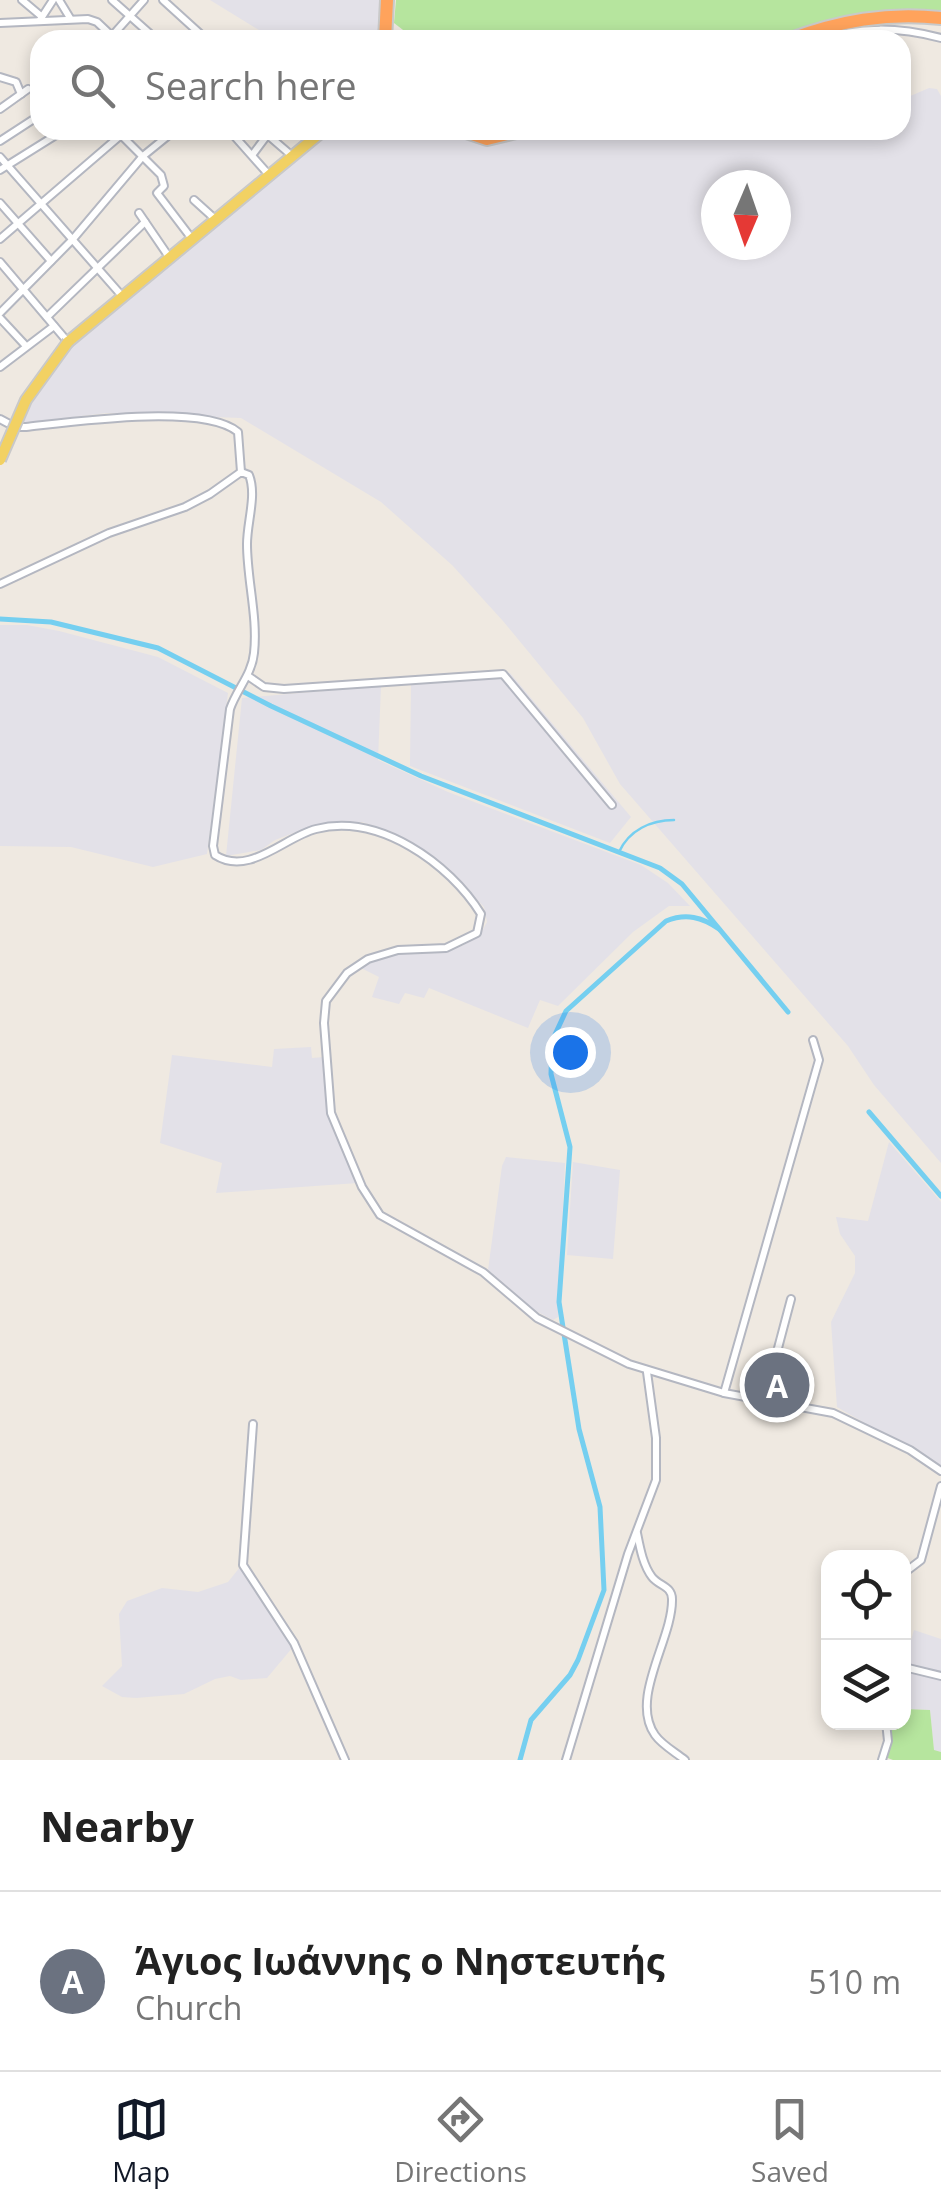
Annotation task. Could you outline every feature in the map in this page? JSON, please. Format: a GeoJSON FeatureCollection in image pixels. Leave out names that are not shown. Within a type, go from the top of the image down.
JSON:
{"type":"FeatureCollection","features":[{"type":"Feature","properties":{"kind":"highway"},"geometry":{"type":"LineString","coordinates":[[386,30],[388,0]]}},
{"type":"Feature","properties":{"kind":"highway"},"geometry":{"type":"LineString","coordinates":[[822,30],[862,18],[941,18]]}},
{"type":"Feature","properties":{"kind":"main road"},"geometry":{"type":"LineString","coordinates":[[0,460],[26,400],[68,342],[312,140]]}},
{"type":"Feature","properties":{"kind":"street"},"geometry":{"type":"LineString","coordinates":[[22,0],[40,18]]}},
{"type":"Feature","properties":{"kind":"street"},"geometry":{"type":"LineString","coordinates":[[40,18],[56,0],[70,18]]}},
{"type":"Feature","properties":{"kind":"street"},"geometry":{"type":"LineString","coordinates":[[112,0],[145,30]]}},
{"type":"Feature","properties":{"kind":"street"},"geometry":{"type":"LineString","coordinates":[[119,30],[144,0]]}},
{"type":"Feature","properties":{"kind":"street"},"geometry":{"type":"LineString","coordinates":[[163,0],[198,30]]}},
{"type":"Feature","properties":{"kind":"street"},"geometry":{"type":"LineString","coordinates":[[0,22],[70,18],[97,22],[106,30]]}},
{"type":"Feature","properties":{"kind":"street"},"geometry":{"type":"LineString","coordinates":[[855,30],[891,30]]}},
{"type":"Feature","properties":{"kind":"street"},"geometry":{"type":"LineString","coordinates":[[911,33],[941,38]]}},
{"type":"Feature","properties":{"kind":"street"},"geometry":{"type":"LineString","coordinates":[[0,77],[16,82],[24,91],[0,108]]}},
{"type":"Feature","properties":{"kind":"street"},"geometry":{"type":"LineString","coordinates":[[0,141],[30,121]]}},
{"type":"Feature","properties":{"kind":"street"},"geometry":{"type":"LineString","coordinates":[[4,168],[48,140]]}},
{"type":"Feature","properties":{"kind":"street"},"geometry":{"type":"LineString","coordinates":[[0,239],[110,140]]}},
{"type":"Feature","properties":{"kind":"street"},"geometry":{"type":"LineString","coordinates":[[126,140],[164,183],[157,193],[192,239]]}},
{"type":"Feature","properties":{"kind":"street"},"geometry":{"type":"LineString","coordinates":[[26,346],[0,316],[22,287],[74,239],[144,156],[163,140]]}},
{"type":"Feature","properties":{"kind":"street"},"geometry":{"type":"LineString","coordinates":[[239,140],[269,175]]}},
{"type":"Feature","properties":{"kind":"street"},"geometry":{"type":"LineString","coordinates":[[253,154],[262,140]]}},
{"type":"Feature","properties":{"kind":"street"},"geometry":{"type":"LineString","coordinates":[[275,140],[292,156]]}},
{"type":"Feature","properties":{"kind":"street"},"geometry":{"type":"LineString","coordinates":[[0,157],[4,168],[42,202],[122,296]]}},
{"type":"Feature","properties":{"kind":"street"},"geometry":{"type":"LineString","coordinates":[[194,200],[215,219]]}},
{"type":"Feature","properties":{"kind":"street"},"geometry":{"type":"LineString","coordinates":[[0,204],[51,261]]}},
{"type":"Feature","properties":{"kind":"street"},"geometry":{"type":"LineString","coordinates":[[139,214],[169,257]]}},
{"type":"Feature","properties":{"kind":"street"},"geometry":{"type":"LineString","coordinates":[[47,317],[145,222]]}},
{"type":"Feature","properties":{"kind":"street"},"geometry":{"type":"LineString","coordinates":[[0,262],[68,342]]}},
{"type":"Feature","properties":{"kind":"street"},"geometry":{"type":"LineString","coordinates":[[0,367],[54,326]]}},
{"type":"Feature","properties":{"kind":"street"},"geometry":{"type":"LineString","coordinates":[[0,419],[15,427],[118,416],[220,423],[238,432],[240,472]]}},
{"type":"Feature","properties":{"kind":"street"},"geometry":{"type":"LineString","coordinates":[[0,584],[109,534],[185,507],[240,472]]}},
{"type":"Feature","properties":{"kind":"street"},"geometry":{"type":"LineString","coordinates":[[240,472],[250,475],[252,485],[246,540],[254,653],[248,676],[238,689],[220,780],[215,855],[224,860],[257,859],[291,838],[317,828],[370,828],[399,840],[424,858],[463,890],[481,914],[476,933],[459,944],[382,953],[358,965],[326,1000],[331,1112],[368,1200],[380,1215],[483,1272],[537,1318],[566,1335],[648,1372],[724,1393],[841,1416],[910,1450],[941,1471]]}},
{"type":"Feature","properties":{"kind":"street"},"geometry":{"type":"LineString","coordinates":[[248,676],[264,687],[284,690],[503,674],[612,805]]}},
{"type":"Feature","properties":{"kind":"street"},"geometry":{"type":"LineString","coordinates":[[724,1393],[818,1060],[813,1040]]}},
{"type":"Feature","properties":{"kind":"street"},"geometry":{"type":"LineString","coordinates":[[764,1401],[791,1299]]}},
{"type":"Feature","properties":{"kind":"street"},"geometry":{"type":"LineString","coordinates":[[566,1760],[657,1470],[648,1372]]}},
{"type":"Feature","properties":{"kind":"street"},"geometry":{"type":"LineString","coordinates":[[252,1424],[243,1566],[294,1643],[344,1760]]}},
{"type":"Feature","properties":{"kind":"street"},"geometry":{"type":"LineString","coordinates":[[911,1568],[921,1560],[941,1486]]}},
{"type":"Feature","properties":{"kind":"street"},"geometry":{"type":"LineString","coordinates":[[637,1533],[650,1576],[670,1591],[672,1598],[668,1629],[649,1689],[648,1714],[654,1734],[685,1760]]}},
{"type":"Feature","properties":{"kind":"street"},"geometry":{"type":"LineString","coordinates":[[911,1669],[941,1676]]}},
{"type":"Feature","properties":{"kind":"street"},"geometry":{"type":"LineString","coordinates":[[882,1760],[887,1730]]}},
{"type":"Feature","properties":{"kind":"shaded area"},"geometry":{"type":"Polygon","coordinates":[[[210,0],[384,0],[383,30],[259,30],[210,0]]]}},
{"type":"Feature","properties":{"kind":"shaded area"},"geometry":{"type":"Polygon","coordinates":[[[929,88],[937,89],[941,96],[941,1163],[874,1085],[848,1046],[620,784],[583,718],[503,621],[452,565],[381,502],[241,418],[107,413],[22,423],[41,386],[79,339],[322,140],[911,140],[911,96],[929,88]]]}},
{"type":"Feature","properties":{"kind":"shaded area"},"geometry":{"type":"Polygon","coordinates":[[[0,625],[59,631],[158,657],[228,693],[207,854],[153,867],[71,847],[0,846],[0,625]]]}},
{"type":"Feature","properties":{"kind":"shaded area"},"geometry":{"type":"Polygon","coordinates":[[[510,673],[631,817],[610,843],[410,766],[411,683],[510,673]]]}},
{"type":"Feature","properties":{"kind":"shaded area"},"geometry":{"type":"Polygon","coordinates":[[[381,686],[378,760],[448,792],[641,865],[668,883],[690,906],[669,906],[633,932],[558,1006],[540,1000],[528,1028],[429,988],[424,998],[405,993],[399,1004],[372,997],[379,977],[359,967],[388,955],[462,946],[480,935],[487,922],[484,907],[457,878],[392,832],[362,822],[312,826],[275,840],[261,850],[226,856],[242,698],[381,686]]]}},
{"type":"Feature","properties":{"kind":"shaded area"},"geometry":{"type":"Polygon","coordinates":[[[311,1047],[312,1058],[324,1057],[328,1106],[358,1183],[216,1193],[222,1163],[160,1143],[172,1055],[272,1067],[274,1049],[311,1047]]]}},
{"type":"Feature","properties":{"kind":"shaded area"},"geometry":{"type":"Polygon","coordinates":[[[889,1142],[941,1202],[941,1467],[837,1407],[831,1322],[855,1273],[855,1256],[840,1234],[836,1217],[868,1221],[889,1142]]]}},
{"type":"Feature","properties":{"kind":"shaded area"},"geometry":{"type":"Polygon","coordinates":[[[506,1157],[565,1163],[558,1317],[553,1320],[530,1308],[488,1270],[506,1157]]]}},
{"type":"Feature","properties":{"kind":"shaded area"},"geometry":{"type":"Polygon","coordinates":[[[573,1162],[620,1170],[613,1259],[567,1255],[573,1162]]]}},
{"type":"Feature","properties":{"kind":"shaded area"},"geometry":{"type":"Polygon","coordinates":[[[240,1567],[293,1647],[267,1678],[241,1680],[230,1676],[184,1694],[136,1698],[122,1697],[102,1686],[122,1666],[119,1614],[127,1601],[162,1588],[198,1592],[228,1582],[240,1567]]]}},
{"type":"Feature","properties":{"kind":"shaded area"},"geometry":{"type":"Polygon","coordinates":[[[914,1630],[941,1639],[941,1672],[911,1665],[914,1630]]]}},
{"type":"Feature","properties":{"kind":"shaded area"},"geometry":{"type":"Polygon","coordinates":[[[911,1672],[941,1679],[941,1752],[934,1751],[930,1710],[911,1709],[911,1672]]]}},
{"type":"Feature","properties":{"kind":"green space"},"geometry":{"type":"Polygon","coordinates":[[[396,0],[941,0],[941,13],[857,16],[805,30],[403,30],[394,23],[396,0]]]}},
{"type":"Feature","properties":{"kind":"green space"},"geometry":{"type":"Polygon","coordinates":[[[911,1709],[930,1710],[934,1750],[941,1752],[941,1760],[885,1757],[890,1730],[911,1730],[911,1709]]]}},
{"type":"Feature","properties":{"kind":"waterway"},"geometry":{"type":"LineString","coordinates":[[0,619],[51,622],[158,648],[421,776],[660,868],[682,884],[788,1012]]}},
{"type":"Feature","properties":{"kind":"waterway"},"geometry":{"type":"LineString","coordinates":[[619,852],[642,828],[674,820]]}},
{"type":"Feature","properties":{"kind":"waterway"},"geometry":{"type":"LineString","coordinates":[[520,1760],[531,1720],[570,1675],[604,1590],[600,1507],[579,1429],[559,1302],[570,1147],[551,1074],[552,1041],[566,1011],[666,921],[694,918],[719,929]]}},
{"type":"Feature","properties":{"kind":"waterway"},"geometry":{"type":"LineString","coordinates":[[869,1112],[941,1196]]}},
{"type":"Feature","properties":{"kind":"place","name":"Άγιος Ιωάννης ο Νηστευτής"},"geometry":{"type":"Point","coordinates":[777,1385]}}]}
